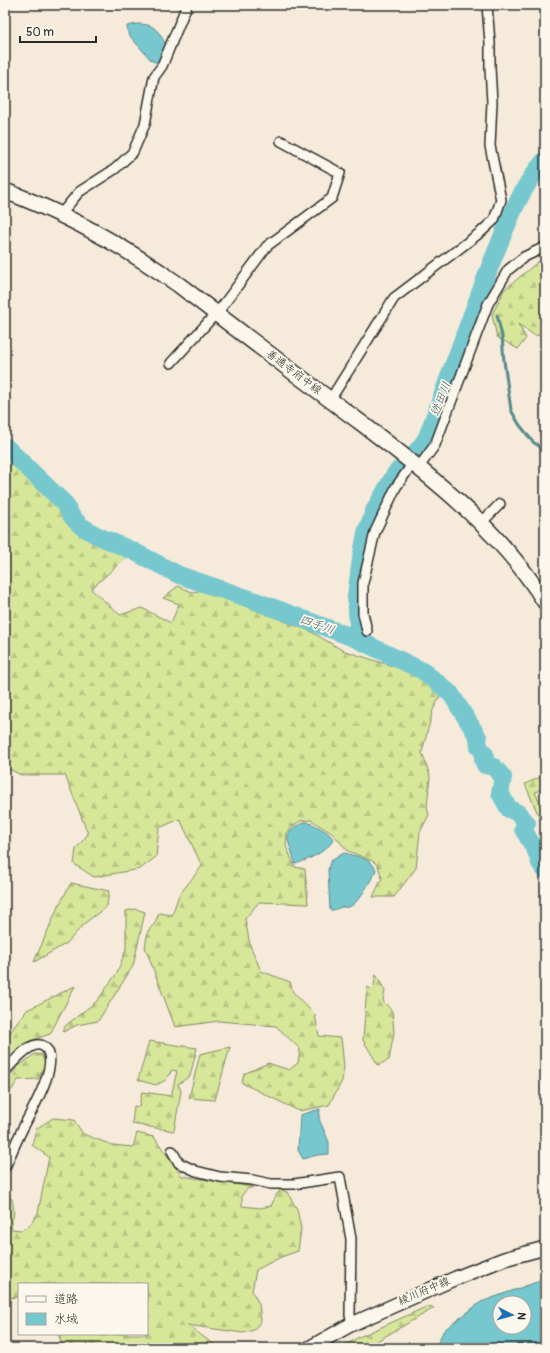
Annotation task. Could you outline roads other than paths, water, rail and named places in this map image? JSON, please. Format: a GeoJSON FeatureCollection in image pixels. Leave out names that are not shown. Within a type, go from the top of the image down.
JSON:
{"type":"FeatureCollection","features":[{"type":"Feature","properties":{"kind":"main road","name":"善通寺府中線"},"geometry":{"type":"LineString","coordinates":[[5,190],[62,215],[152,265],[412,462],[481,523],[518,562],[545,602]]}},
{"type":"Feature","properties":{"kind":"main road","name":"綾川府中線"},"geometry":{"type":"LineString","coordinates":[[309,1348],[352,1324],[456,1278],[504,1259],[545,1248]]}},
{"type":"Feature","properties":{"kind":"street"},"geometry":{"type":"LineString","coordinates":[[62,215],[79,192],[115,169],[133,152],[145,124],[154,77],[162,66],[187,5]]}},
{"type":"Feature","properties":{"kind":"street"},"geometry":{"type":"LineString","coordinates":[[330,400],[394,298],[482,232],[494,220],[501,200],[490,146],[492,102],[487,5]]}},
{"type":"Feature","properties":{"kind":"street"},"geometry":{"type":"LineString","coordinates":[[171,363],[216,313],[267,246],[332,198],[340,173],[281,141]]}},
{"type":"Feature","properties":{"kind":"street"},"geometry":{"type":"LineString","coordinates":[[367,631],[363,613],[363,583],[375,532],[396,487],[412,462],[435,445],[488,304],[508,270],[524,256],[545,247]]}},
{"type":"Feature","properties":{"kind":"street"},"geometry":{"type":"LineString","coordinates":[[481,523],[500,504]]}},
{"type":"Feature","properties":{"kind":"street"},"geometry":{"type":"LineString","coordinates":[[5,1071],[20,1055],[32,1046],[40,1045],[45,1047],[50,1055],[49,1067],[44,1085],[5,1167]]}},
{"type":"Feature","properties":{"kind":"street"},"geometry":{"type":"LineString","coordinates":[[172,1151],[179,1163],[196,1171],[220,1177],[252,1180],[271,1184],[294,1184],[340,1177],[351,1239],[350,1315],[352,1324]]}},
{"type":"Feature","properties":{"kind":"water"},"geometry":{"type":"Polygon","coordinates":[[[137,24],[148,25],[155,29],[167,46],[159,63],[152,61],[128,34],[127,26],[137,24]]]}},
{"type":"Feature","properties":{"kind":"water"},"geometry":{"type":"Polygon","coordinates":[[[306,822],[329,834],[333,839],[323,851],[311,858],[295,864],[289,845],[289,834],[291,830],[306,822]]]}},
{"type":"Feature","properties":{"kind":"water"},"geometry":{"type":"Polygon","coordinates":[[[344,853],[367,860],[376,870],[358,900],[349,907],[330,910],[328,870],[331,861],[344,853]]]}},
{"type":"Feature","properties":{"kind":"water"},"geometry":{"type":"Polygon","coordinates":[[[320,1109],[319,1119],[329,1142],[329,1154],[317,1155],[303,1159],[298,1150],[300,1115],[320,1109]]]}},
{"type":"Feature","properties":{"kind":"water"},"geometry":{"type":"Polygon","coordinates":[[[545,1279],[545,1348],[435,1348],[444,1330],[481,1302],[492,1298],[492,1335],[532,1335],[532,1295],[500,1295],[545,1279]]]}},
{"type":"Feature","properties":{"kind":"waterway","name":"迯田川"},"geometry":{"type":"LineString","coordinates":[[354,638],[358,625],[356,596],[361,559],[366,533],[374,511],[395,474],[418,450],[427,437],[484,281],[509,220],[528,182],[545,160]]}},
{"type":"Feature","properties":{"kind":"waterway","name":"迯田川"},"geometry":{"type":"LineString","coordinates":[[477,300],[483,302]]}},
{"type":"Feature","properties":{"kind":"waterway"},"geometry":{"type":"LineString","coordinates":[[497,315],[502,336],[511,410],[519,424],[533,442],[545,449]]}},
{"type":"Feature","properties":{"kind":"waterway","name":"四手川"},"geometry":{"type":"LineString","coordinates":[[5,446],[65,504],[72,517],[81,526],[96,535],[133,551],[179,575],[250,599],[354,638],[423,671],[451,694],[478,737],[479,747],[485,754],[483,760],[485,765],[494,767],[503,777],[500,793],[509,809],[518,813],[527,823],[523,829],[545,870]]}}]}
